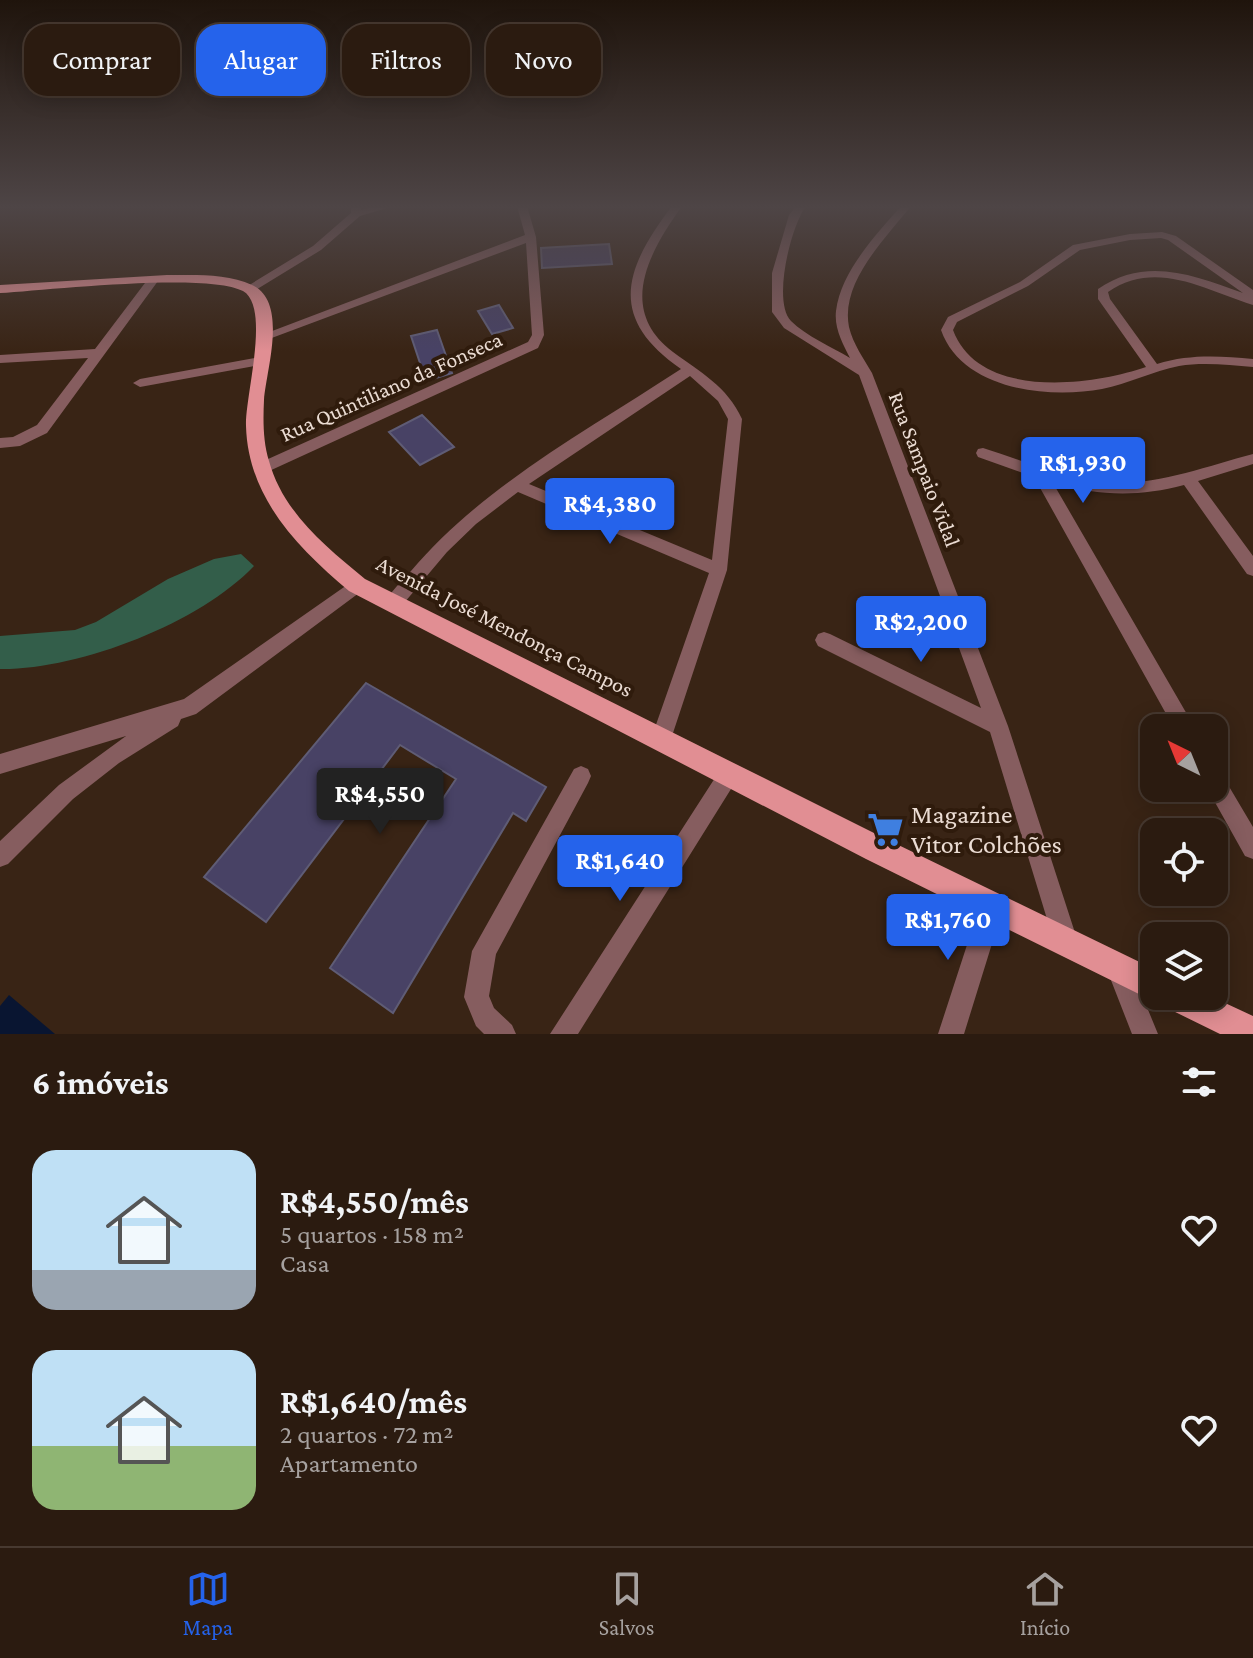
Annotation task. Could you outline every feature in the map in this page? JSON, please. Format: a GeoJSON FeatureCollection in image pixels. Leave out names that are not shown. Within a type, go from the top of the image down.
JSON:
{"type":"FeatureCollection","features":[{"type":"Feature","properties":{"kind":"main road"},"geometry":{"type":"LineString","coordinates":[[0,289],[215,280],[250,289]]}},
{"type":"Feature","properties":{"kind":"main road","name":"Avenida José Mendonça Campos"},"geometry":{"type":"LineString","coordinates":[[250,289],[262,305],[265,336],[260,361],[255,437],[262,468],[278,504],[293,527],[310,546],[357,585],[1140,979]]}},
{"type":"Feature","properties":{"kind":"main road"},"geometry":{"type":"LineString","coordinates":[[1205,1010],[1253,1033]]}},
{"type":"Feature","properties":{"kind":"street"},"geometry":{"type":"LineString","coordinates":[[250,289],[307,254]]}},
{"type":"Feature","properties":{"kind":"street"},"geometry":{"type":"LineString","coordinates":[[265,336],[485,254]]}},
{"type":"Feature","properties":{"kind":"street","name":"Rua Quintiliano da Fonseca"},"geometry":{"type":"LineString","coordinates":[[262,468],[526,349],[537,341],[532,254]]}},
{"type":"Feature","properties":{"kind":"street"},"geometry":{"type":"LineString","coordinates":[[647,254],[633,295],[645,330],[663,350],[722,395],[735,419],[719,570],[661,739]]}},
{"type":"Feature","properties":{"kind":"street"},"geometry":{"type":"LineString","coordinates":[[783,254],[778,273],[778,312],[788,325],[865,373]]}},
{"type":"Feature","properties":{"kind":"street","name":"Rua Sampaio Vidal"},"geometry":{"type":"LineString","coordinates":[[869,254],[852,282],[842,325],[865,373],[998,726],[1067,944]]}},
{"type":"Feature","properties":{"kind":"street"},"geometry":{"type":"LineString","coordinates":[[1067,254],[1024,284],[952,320],[947,330],[950,342],[962,357],[1008,381],[1047,388],[1093,386],[1154,369],[1204,360],[1253,363]]}},
{"type":"Feature","properties":{"kind":"street"},"geometry":{"type":"LineString","coordinates":[[1195,254],[1253,295]]}},
{"type":"Feature","properties":{"kind":"street"},"geometry":{"type":"LineString","coordinates":[[1154,369],[1104,299],[1102,291],[1110,283],[1140,274],[1178,277],[1253,301]]}},
{"type":"Feature","properties":{"kind":"street"},"geometry":{"type":"LineString","coordinates":[[0,443],[15,442],[42,429],[152,281]]}},
{"type":"Feature","properties":{"kind":"street"},"geometry":{"type":"LineString","coordinates":[[0,359],[97,353]]}},
{"type":"Feature","properties":{"kind":"street"},"geometry":{"type":"LineString","coordinates":[[140,383],[260,361]]}},
{"type":"Feature","properties":{"kind":"street"},"geometry":{"type":"LineString","coordinates":[[393,604],[441,547],[470,520],[516,485],[691,369]]}},
{"type":"Feature","properties":{"kind":"street"},"geometry":{"type":"LineString","coordinates":[[983,453],[1090,486],[1124,489],[1157,486],[1253,459]]}},
{"type":"Feature","properties":{"kind":"street"},"geometry":{"type":"LineString","coordinates":[[1039,472],[1177,714]]}},
{"type":"Feature","properties":{"kind":"street"},"geometry":{"type":"LineString","coordinates":[[1187,477],[1253,569]]}},
{"type":"Feature","properties":{"kind":"street"},"geometry":{"type":"LineString","coordinates":[[516,485],[719,570]]}},
{"type":"Feature","properties":{"kind":"street"},"geometry":{"type":"LineString","coordinates":[[0,856],[66,792],[100,765],[189,707],[357,585]]}},
{"type":"Feature","properties":{"kind":"street"},"geometry":{"type":"LineString","coordinates":[[824,640],[998,726]]}},
{"type":"Feature","properties":{"kind":"street"},"geometry":{"type":"LineString","coordinates":[[0,764],[189,707]]}},
{"type":"Feature","properties":{"kind":"street"},"geometry":{"type":"LineString","coordinates":[[563,1034],[729,774]]}},
{"type":"Feature","properties":{"kind":"street"},"geometry":{"type":"LineString","coordinates":[[503,1034],[485,1017],[476,997],[484,951],[581,776]]}},
{"type":"Feature","properties":{"kind":"street"},"geometry":{"type":"LineString","coordinates":[[1227,802],[1253,848]]}},
{"type":"Feature","properties":{"kind":"street"},"geometry":{"type":"LineString","coordinates":[[951,1034],[992,905]]}},
{"type":"Feature","properties":{"kind":"street"},"geometry":{"type":"LineString","coordinates":[[1119,969],[1145,1034]]}},
{"type":"Feature","properties":{"kind":"green space"},"geometry":{"type":"Polygon","coordinates":[[[241,554],[254,566],[231,587],[171,624],[101,652],[31,667],[0,669],[0,636],[75,630],[96,622],[168,579],[214,559],[241,554]]]}},
{"type":"Feature","properties":{"kind":"water"},"geometry":{"type":"Polygon","coordinates":[[[9,995],[55,1034],[0,1034],[0,1006],[9,995]]]}},
{"type":"Feature","properties":{"kind":"building"},"geometry":{"type":"Polygon","coordinates":[[[541,254],[611,254],[612,264],[542,268],[541,254]]]}},
{"type":"Feature","properties":{"kind":"building"},"geometry":{"type":"Polygon","coordinates":[[[499,305],[513,328],[492,334],[478,311],[499,305]]]}},
{"type":"Feature","properties":{"kind":"building"},"geometry":{"type":"Polygon","coordinates":[[[437,330],[452,373],[426,381],[411,336],[437,330]]]}},
{"type":"Feature","properties":{"kind":"building"},"geometry":{"type":"Polygon","coordinates":[[[422,415],[454,447],[420,465],[389,432],[422,415]]]}},
{"type":"Feature","properties":{"kind":"building"},"geometry":{"type":"Polygon","coordinates":[[[366,683],[546,787],[526,821],[513,813],[393,1013],[330,968],[456,779],[400,745],[266,922],[204,877],[366,683]]]}},
{"type":"Feature","properties":{"kind":"place","name":"Magazine Vitor Colchões"},"geometry":{"type":"Point","coordinates":[885,829]}}]}
